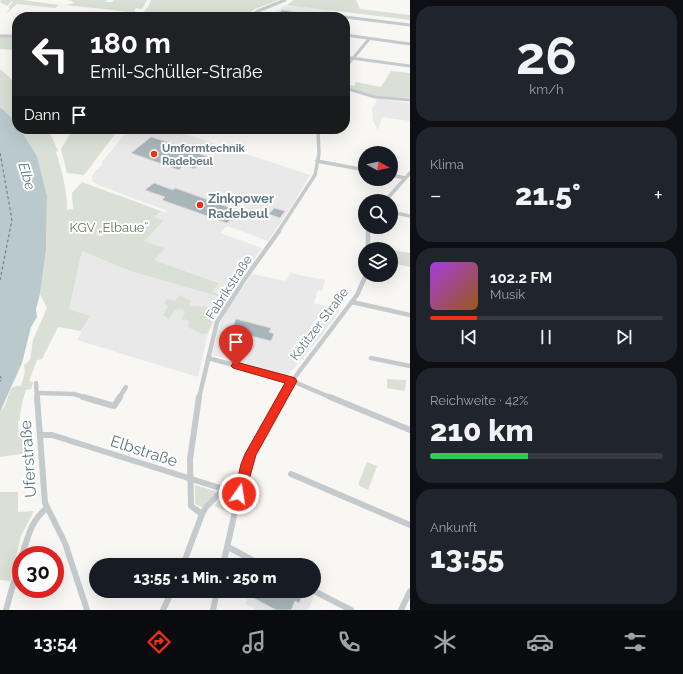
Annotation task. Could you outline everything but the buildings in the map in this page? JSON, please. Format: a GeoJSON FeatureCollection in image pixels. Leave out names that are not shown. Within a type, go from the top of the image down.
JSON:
{"type":"FeatureCollection","features":[{"type":"Feature","properties":{"kind":"street"},"geometry":{"type":"LineString","coordinates":[[256,12],[285,0]]}},
{"type":"Feature","properties":{"kind":"street"},"geometry":{"type":"LineString","coordinates":[[350,18],[410,25]]}},
{"type":"Feature","properties":{"kind":"street"},"geometry":{"type":"LineString","coordinates":[[0,36],[12,36]]}},
{"type":"Feature","properties":{"kind":"street"},"geometry":{"type":"LineString","coordinates":[[350,36],[410,44]]}},
{"type":"Feature","properties":{"kind":"street"},"geometry":{"type":"LineString","coordinates":[[351,58],[368,39]]}},
{"type":"Feature","properties":{"kind":"street"},"geometry":{"type":"LineString","coordinates":[[351,58],[410,66]]}},
{"type":"Feature","properties":{"kind":"street"},"geometry":{"type":"LineString","coordinates":[[350,90],[375,97],[410,100]]}},
{"type":"Feature","properties":{"kind":"street","name":"Fabrikstraße"},"geometry":{"type":"LineString","coordinates":[[202,514],[191,506],[190,459],[200,392],[217,322],[240,286],[293,211],[315,175],[319,154],[318,134]]}},
{"type":"Feature","properties":{"kind":"street"},"geometry":{"type":"LineString","coordinates":[[317,161],[358,169]]}},
{"type":"Feature","properties":{"kind":"street"},"geometry":{"type":"LineString","coordinates":[[391,194],[410,173]]}},
{"type":"Feature","properties":{"kind":"street"},"geometry":{"type":"LineString","coordinates":[[398,176],[405,178]]}},
{"type":"Feature","properties":{"kind":"street"},"geometry":{"type":"LineString","coordinates":[[398,213],[410,216]]}},
{"type":"Feature","properties":{"kind":"street","name":"Kötitzer Straße"},"geometry":{"type":"LineString","coordinates":[[225,558],[239,494],[251,454],[292,381],[352,302],[364,282]]}},
{"type":"Feature","properties":{"kind":"street"},"geometry":{"type":"LineString","coordinates":[[352,302],[410,315]]}},
{"type":"Feature","properties":{"kind":"street"},"geometry":{"type":"LineString","coordinates":[[208,358],[292,381],[410,430]]}},
{"type":"Feature","properties":{"kind":"street"},"geometry":{"type":"LineString","coordinates":[[371,358],[410,366]]}},
{"type":"Feature","properties":{"kind":"street","name":"Uferstraße"},"geometry":{"type":"LineString","coordinates":[[36,383],[38,393],[37,399],[41,435],[44,494],[47,508],[65,543],[87,610]]}},
{"type":"Feature","properties":{"kind":"street"},"geometry":{"type":"LineString","coordinates":[[38,393],[74,394],[114,406],[126,387]]}},
{"type":"Feature","properties":{"kind":"street","name":"Elbstraße"},"geometry":{"type":"LineString","coordinates":[[41,435],[52,435],[239,494]]}},
{"type":"Feature","properties":{"kind":"street"},"geometry":{"type":"LineString","coordinates":[[292,474],[410,525]]}},
{"type":"Feature","properties":{"kind":"street"},"geometry":{"type":"LineString","coordinates":[[186,558],[202,514],[206,507],[224,490]]}},
{"type":"Feature","properties":{"kind":"street"},"geometry":{"type":"LineString","coordinates":[[26,546],[33,521],[47,508]]}},
{"type":"Feature","properties":{"kind":"street"},"geometry":{"type":"LineString","coordinates":[[228,547],[249,558]]}},
{"type":"Feature","properties":{"kind":"street"},"geometry":{"type":"LineString","coordinates":[[6,610],[12,588]]}},
{"type":"Feature","properties":{"kind":"street"},"geometry":{"type":"LineString","coordinates":[[401,610],[410,592]]}},
{"type":"Feature","properties":{"kind":"street"},"geometry":{"type":"LineString","coordinates":[[321,595],[351,610]]}},
{"type":"Feature","properties":{"kind":"street"},"geometry":{"type":"LineString","coordinates":[[163,610],[169,598]]}},
{"type":"Feature","properties":{"kind":"street"},"geometry":{"type":"LineString","coordinates":[[213,610],[216,598]]}},
{"type":"Feature","properties":{"kind":"shaded area"},"geometry":{"type":"Polygon","coordinates":[[[287,5],[332,10],[331,12],[274,12],[287,5]]]}},
{"type":"Feature","properties":{"kind":"shaded area"},"geometry":{"type":"Polygon","coordinates":[[[377,99],[410,103],[410,121],[382,117],[378,130],[373,121],[372,107],[374,107],[377,99]]]}},
{"type":"Feature","properties":{"kind":"shaded area"},"geometry":{"type":"Polygon","coordinates":[[[125,134],[185,134],[310,175],[293,204],[268,241],[227,226],[220,233],[262,248],[227,297],[212,292],[218,282],[154,260],[144,241],[164,222],[154,217],[161,211],[168,211],[98,185],[92,181],[92,176],[103,164],[102,162],[125,134]]]}},
{"type":"Feature","properties":{"kind":"shaded area"},"geometry":{"type":"Polygon","coordinates":[[[82,251],[130,271],[227,299],[215,317],[208,333],[198,377],[77,340],[90,316],[69,309],[82,251]]]}},
{"type":"Feature","properties":{"kind":"shaded area"},"geometry":{"type":"Polygon","coordinates":[[[290,273],[325,280],[322,291],[318,290],[314,303],[340,310],[320,338],[287,376],[213,355],[217,331],[224,314],[252,274],[286,281],[290,273]]]}},
{"type":"Feature","properties":{"kind":"shaded area"},"geometry":{"type":"Polygon","coordinates":[[[248,598],[313,598],[308,610],[254,610],[254,608],[245,604],[248,598]]]}},
{"type":"Feature","properties":{"kind":"green space"},"geometry":{"type":"Polygon","coordinates":[[[1,0],[23,0],[59,5],[55,8],[17,4],[6,14],[10,8],[8,7],[13,2],[12,1],[7,6],[0,2],[1,0]]]}},
{"type":"Feature","properties":{"kind":"green space"},"geometry":{"type":"Polygon","coordinates":[[[65,0],[106,0],[107,2],[112,2],[114,0],[147,0],[142,9],[136,8],[134,11],[136,12],[66,5],[74,3],[72,1],[65,0]]]}},
{"type":"Feature","properties":{"kind":"green space"},"geometry":{"type":"Polygon","coordinates":[[[151,0],[279,0],[255,9],[251,12],[144,12],[151,0]]]}},
{"type":"Feature","properties":{"kind":"green space"},"geometry":{"type":"Polygon","coordinates":[[[294,0],[356,0],[360,9],[410,15],[410,20],[350,12],[287,5],[294,0]]]}},
{"type":"Feature","properties":{"kind":"green space"},"geometry":{"type":"Polygon","coordinates":[[[0,37],[12,37],[12,50],[0,49],[0,37]]]}},
{"type":"Feature","properties":{"kind":"green space"},"geometry":{"type":"Polygon","coordinates":[[[0,69],[12,80],[12,119],[0,107],[0,69]]]}},
{"type":"Feature","properties":{"kind":"green space"},"geometry":{"type":"Polygon","coordinates":[[[391,71],[410,73],[410,98],[375,96],[350,88],[350,85],[354,86],[356,82],[381,87],[391,71]]]}},
{"type":"Feature","properties":{"kind":"green space","name":"KGV „Elbaue“"},"geometry":{"type":"Polygon","coordinates":[[[23,134],[50,134],[58,151],[56,152],[64,180],[67,210],[73,209],[72,193],[82,182],[161,211],[154,217],[164,221],[144,241],[165,248],[154,260],[219,283],[212,292],[227,297],[227,299],[130,271],[82,251],[69,309],[90,316],[81,331],[58,327],[42,359],[37,360],[29,381],[33,382],[31,389],[26,390],[21,408],[20,420],[18,421],[19,433],[22,432],[29,448],[28,453],[0,457],[0,412],[4,408],[11,389],[16,386],[21,386],[25,372],[24,365],[30,360],[33,340],[47,308],[40,294],[46,250],[47,196],[37,156],[23,134]]]}},
{"type":"Feature","properties":{"kind":"green space"},"geometry":{"type":"Polygon","coordinates":[[[70,134],[115,134],[84,175],[67,173],[61,149],[70,134]]]}},
{"type":"Feature","properties":{"kind":"green space"},"geometry":{"type":"Polygon","coordinates":[[[398,251],[410,253],[410,267],[398,264],[398,251]]]}},
{"type":"Feature","properties":{"kind":"green space"},"geometry":{"type":"Polygon","coordinates":[[[179,295],[191,301],[189,306],[208,307],[215,317],[208,333],[201,334],[188,327],[189,321],[182,319],[185,312],[182,309],[175,310],[169,319],[163,315],[168,306],[164,303],[167,299],[175,301],[179,295]]]}},
{"type":"Feature","properties":{"kind":"green space"},"geometry":{"type":"Polygon","coordinates":[[[387,379],[406,380],[405,391],[387,388],[387,379]]]}},
{"type":"Feature","properties":{"kind":"green space"},"geometry":{"type":"Polygon","coordinates":[[[367,462],[377,466],[368,490],[358,485],[367,462]]]}},
{"type":"Feature","properties":{"kind":"green space"},"geometry":{"type":"Polygon","coordinates":[[[195,485],[215,491],[216,493],[202,507],[195,504],[195,485]]]}},
{"type":"Feature","properties":{"kind":"green space"},"geometry":{"type":"Polygon","coordinates":[[[0,492],[18,492],[18,512],[34,511],[21,536],[19,546],[12,546],[12,573],[10,581],[0,580],[0,492]]]}},
{"type":"Feature","properties":{"kind":"green space"},"geometry":{"type":"Polygon","coordinates":[[[228,497],[233,501],[230,513],[214,506],[219,500],[228,497]]]}},
{"type":"Feature","properties":{"kind":"water","name":"Elbe"},"geometry":{"type":"Polygon","coordinates":[[[0,107],[12,118],[12,134],[23,134],[37,156],[47,196],[46,250],[40,294],[36,309],[37,317],[31,327],[22,363],[0,412],[0,107]]]}},
{"type":"Feature","properties":{"kind":"ferry route"},"geometry":{"type":"LineString","coordinates":[[0,153],[12,220],[0,280]]}},
{"type":"Feature","properties":{"kind":"ferry route"},"geometry":{"type":"LineString","coordinates":[[0,376],[2,380],[0,381]]}},
{"type":"Feature","properties":{"kind":"place","name":"Umformtechnik Radebeul"},"geometry":{"type":"Point","coordinates":[154,154]}},
{"type":"Feature","properties":{"kind":"place","name":"Zinkpower Radebeul"},"geometry":{"type":"Point","coordinates":[200,205]}},
{"type":"Feature","properties":{"kind":"route"},"geometry":{"type":"LineString","coordinates":[[236,366],[292,381],[251,454],[243,476],[239,494]]}}]}
